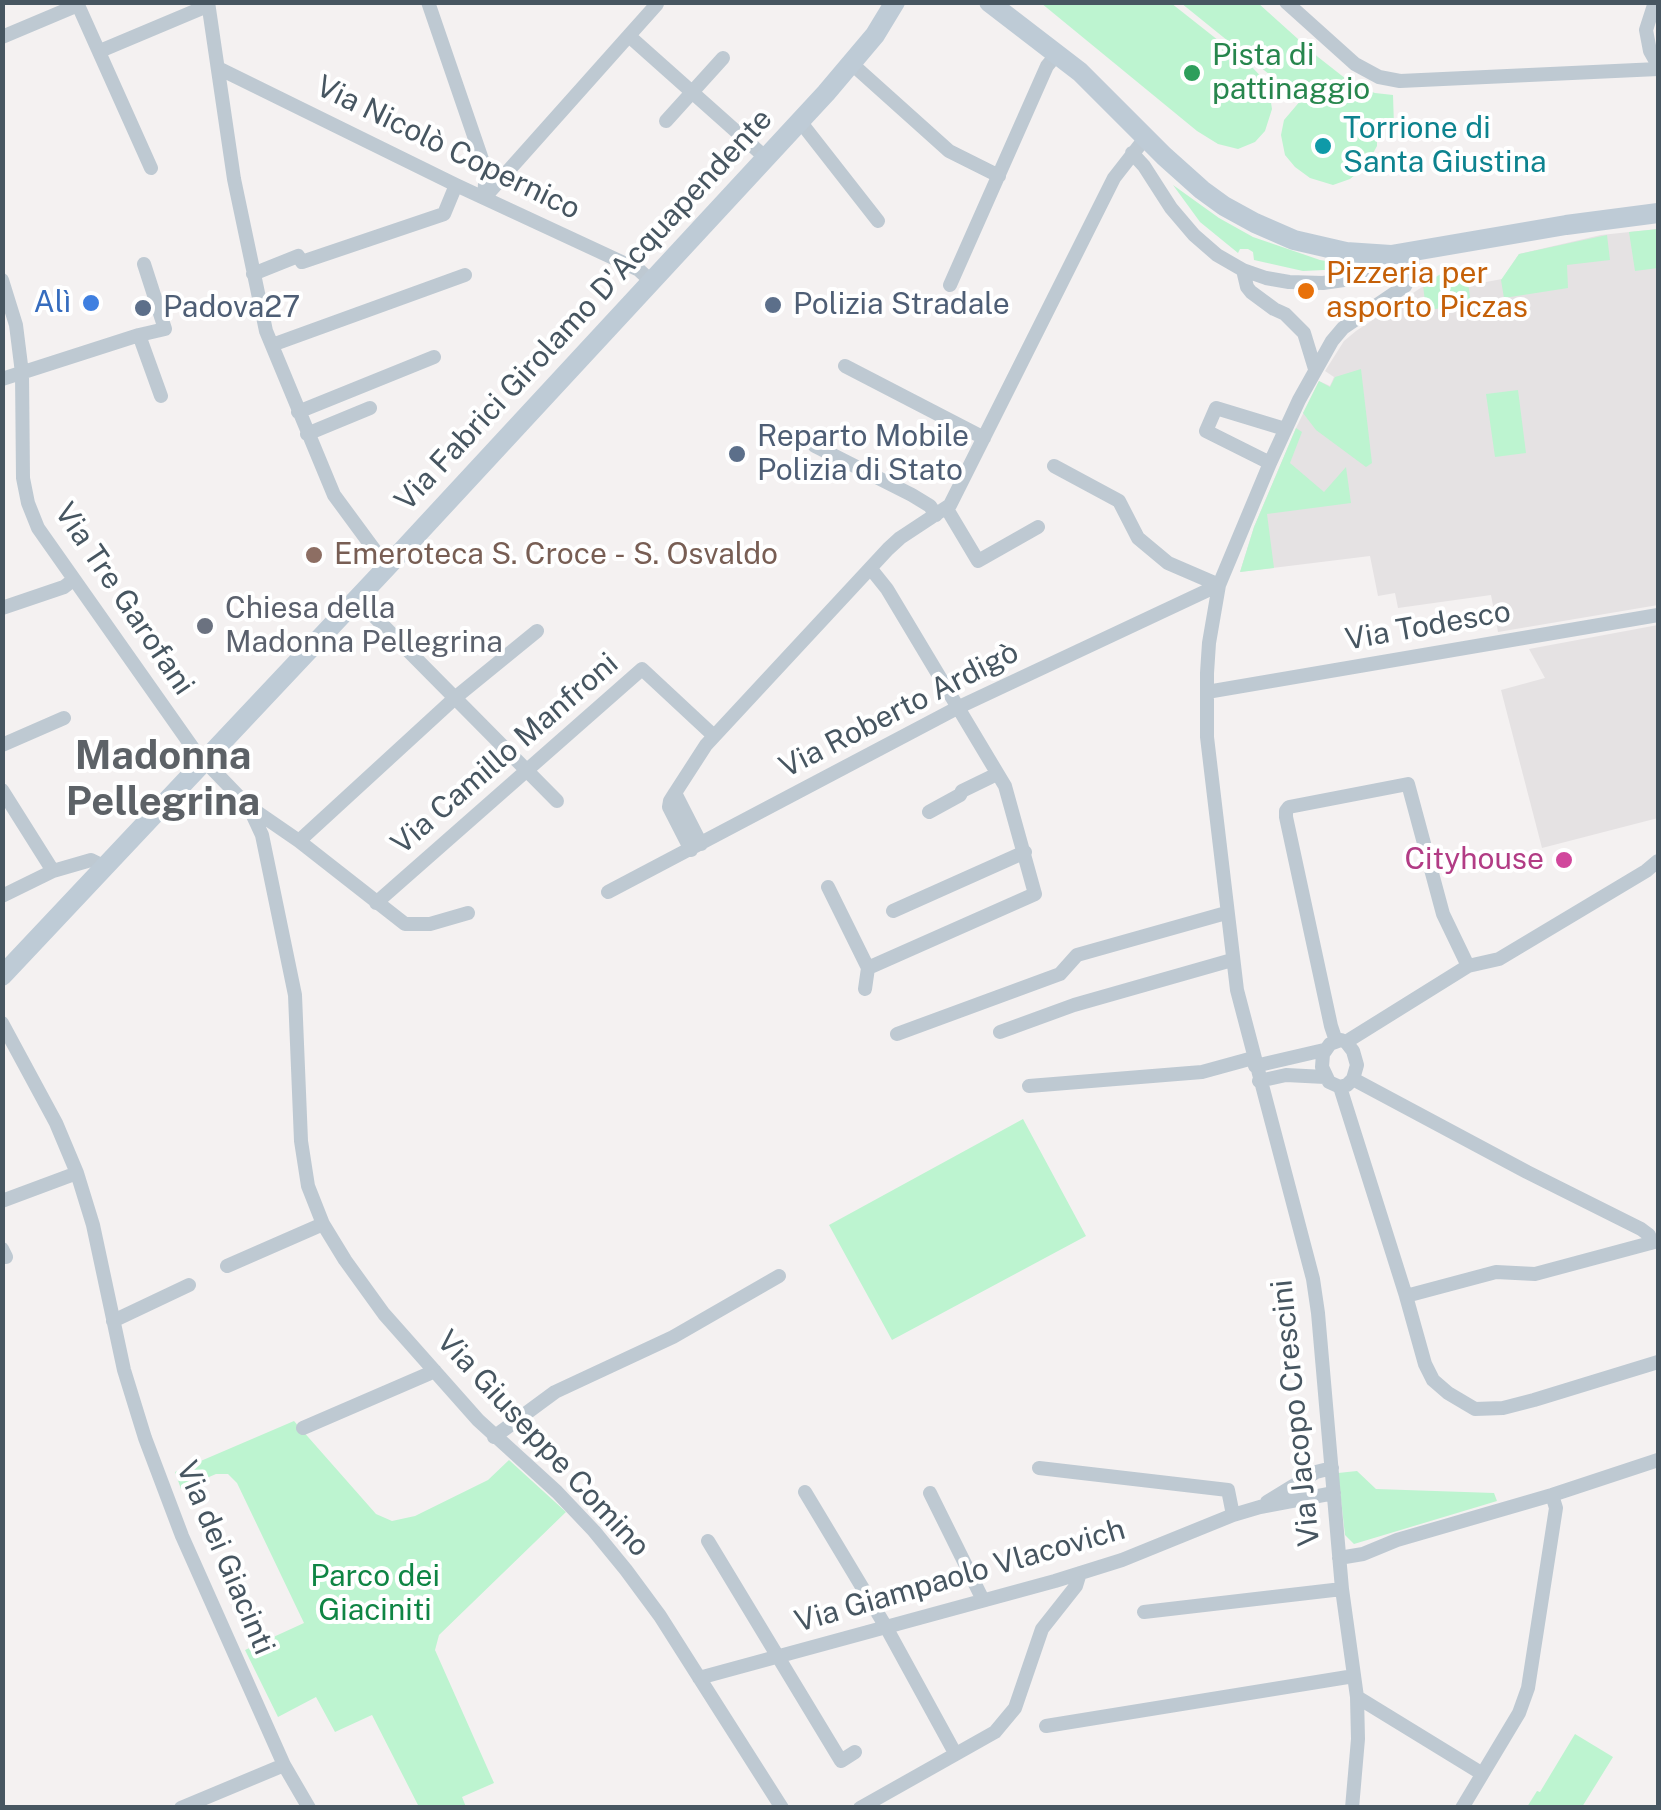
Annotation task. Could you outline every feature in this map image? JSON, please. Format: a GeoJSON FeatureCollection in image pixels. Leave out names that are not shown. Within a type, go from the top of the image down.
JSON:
{"type":"FeatureCollection","features":[{"type":"Feature","properties":{"kind":"main road","name":"Via Fabrici Girolamo D'Acquapendente"},"geometry":{"type":"LineString","coordinates":[[5,969],[652,282],[852,64],[895,2]]}},
{"type":"Feature","properties":{"kind":"main road"},"geometry":{"type":"LineString","coordinates":[[990,2],[1091,82],[1139,145],[1224,206],[1294,240],[1412,262],[1566,225],[1658,213]]}},
{"type":"Feature","properties":{"kind":"street"},"geometry":{"type":"LineString","coordinates":[[428,2],[486,171],[484,198]]}},
{"type":"Feature","properties":{"kind":"street"},"geometry":{"type":"LineString","coordinates":[[1286,2],[1355,64],[1379,77],[1400,81],[1658,67],[1646,30],[1655,2]]}},
{"type":"Feature","properties":{"kind":"street"},"geometry":{"type":"LineString","coordinates":[[2,37],[77,4],[151,168]]}},
{"type":"Feature","properties":{"kind":"street"},"geometry":{"type":"LineString","coordinates":[[100,51],[208,4],[234,179],[266,331],[334,495],[386,567]]}},
{"type":"Feature","properties":{"kind":"street"},"geometry":{"type":"LineString","coordinates":[[484,198],[657,4]]}},
{"type":"Feature","properties":{"kind":"street"},"geometry":{"type":"LineString","coordinates":[[628,36],[766,158]]}},
{"type":"Feature","properties":{"kind":"street"},"geometry":{"type":"LineString","coordinates":[[950,285],[1047,66],[1057,54]]}},
{"type":"Feature","properties":{"kind":"street"},"geometry":{"type":"LineString","coordinates":[[666,120],[723,58]]}},
{"type":"Feature","properties":{"kind":"street"},"geometry":{"type":"LineString","coordinates":[[852,64],[949,151],[999,176]]}},
{"type":"Feature","properties":{"kind":"street","name":"Via Nicolò Copernico"},"geometry":{"type":"LineString","coordinates":[[218,68],[639,270],[652,282]]}},
{"type":"Feature","properties":{"kind":"street","name":"Via Fabrici Girolamo D'Acquapendente"},"geometry":{"type":"LineString","coordinates":[[798,122],[878,221]]}},
{"type":"Feature","properties":{"kind":"street"},"geometry":{"type":"LineString","coordinates":[[1139,145],[1144,166],[1194,236],[1243,270],[1289,282],[1323,283],[1412,262]]}},
{"type":"Feature","properties":{"kind":"street"},"geometry":{"type":"LineString","coordinates":[[696,847],[675,794],[714,736],[871,568],[900,538],[942,512],[984,438],[1114,178],[1139,145]]}},
{"type":"Feature","properties":{"kind":"street"},"geometry":{"type":"LineString","coordinates":[[253,274],[298,256],[302,262],[444,214],[456,185]]}},
{"type":"Feature","properties":{"kind":"street","name":"Via Jacopo Crescini"},"geometry":{"type":"LineString","coordinates":[[1352,1808],[1358,1739],[1356,1697],[1313,1279],[1256,1068],[1232,960],[1207,737],[1207,692],[1209,643],[1219,585],[1285,428],[1332,340],[1405,286],[1412,262]]}},
{"type":"Feature","properties":{"kind":"street"},"geometry":{"type":"LineString","coordinates":[[2,379],[165,330],[144,264]]}},
{"type":"Feature","properties":{"kind":"street"},"geometry":{"type":"LineString","coordinates":[[1243,270],[1251,292],[1304,333],[1315,369]]}},
{"type":"Feature","properties":{"kind":"street"},"geometry":{"type":"LineString","coordinates":[[272,345],[465,276]]}},
{"type":"Feature","properties":{"kind":"street","name":"Via Tre Garofani"},"geometry":{"type":"LineString","coordinates":[[2,280],[16,325],[22,373],[23,478],[38,528],[203,762]]}},
{"type":"Feature","properties":{"kind":"street"},"geometry":{"type":"LineString","coordinates":[[140,335],[162,396]]}},
{"type":"Feature","properties":{"kind":"street"},"geometry":{"type":"LineString","coordinates":[[298,412],[434,357]]}},
{"type":"Feature","properties":{"kind":"street"},"geometry":{"type":"LineString","coordinates":[[844,366],[984,438]]}},
{"type":"Feature","properties":{"kind":"street"},"geometry":{"type":"LineString","coordinates":[[306,434],[370,408]]}},
{"type":"Feature","properties":{"kind":"street"},"geometry":{"type":"LineString","coordinates":[[1270,462],[1206,431],[1210,420],[1216,408],[1285,428]]}},
{"type":"Feature","properties":{"kind":"street"},"geometry":{"type":"LineString","coordinates":[[815,446],[942,512],[978,561],[1038,527]]}},
{"type":"Feature","properties":{"kind":"street"},"geometry":{"type":"LineString","coordinates":[[1054,466],[1119,501],[1138,538],[1168,563],[1219,585]]}},
{"type":"Feature","properties":{"kind":"street"},"geometry":{"type":"LineString","coordinates":[[868,968],[1035,894],[1009,796],[871,568]]}},
{"type":"Feature","properties":{"kind":"street"},"geometry":{"type":"LineString","coordinates":[[2,608],[74,580]]}},
{"type":"Feature","properties":{"kind":"street","name":"Via Roberto Ardigò"},"geometry":{"type":"LineString","coordinates":[[608,892],[958,707],[1219,585]]}},
{"type":"Feature","properties":{"kind":"street"},"geometry":{"type":"LineString","coordinates":[[357,599],[557,802]]}},
{"type":"Feature","properties":{"kind":"street","name":"Via Todesco"},"geometry":{"type":"LineString","coordinates":[[1207,692],[1658,615]]}},
{"type":"Feature","properties":{"kind":"street"},"geometry":{"type":"LineString","coordinates":[[299,840],[456,697],[537,631]]}},
{"type":"Feature","properties":{"kind":"street","name":"Via Camillo Manfroni"},"geometry":{"type":"LineString","coordinates":[[376,904],[642,670],[714,736]]}},
{"type":"Feature","properties":{"kind":"street"},"geometry":{"type":"LineString","coordinates":[[2,745],[64,718]]}},
{"type":"Feature","properties":{"kind":"street","name":"Via Giuseppe Comino"},"geometry":{"type":"LineString","coordinates":[[203,762],[249,806],[262,834],[297,1019],[301,1141],[308,1186],[323,1224],[384,1314],[494,1437],[557,1492],[594,1531],[660,1616],[782,1808]]}},
{"type":"Feature","properties":{"kind":"street"},"geometry":{"type":"LineString","coordinates":[[930,812],[997,774]]}},
{"type":"Feature","properties":{"kind":"street"},"geometry":{"type":"LineString","coordinates":[[1468,966],[1443,914],[1408,784],[1290,807],[1286,811],[1335,1044],[1322,1067],[1325,1077],[1334,1086],[1346,1083],[1527,1172],[1641,1229],[1655,1242]]}},
{"type":"Feature","properties":{"kind":"street"},"geometry":{"type":"LineString","coordinates":[[2,790],[53,870]]}},
{"type":"Feature","properties":{"kind":"street"},"geometry":{"type":"LineString","coordinates":[[249,806],[299,840],[405,924],[430,924],[468,914]]}},
{"type":"Feature","properties":{"kind":"street"},"geometry":{"type":"LineString","coordinates":[[893,910],[1024,852]]}},
{"type":"Feature","properties":{"kind":"street"},"geometry":{"type":"LineString","coordinates":[[2,896],[53,870],[91,860],[105,867]]}},
{"type":"Feature","properties":{"kind":"street"},"geometry":{"type":"LineString","coordinates":[[1029,1086],[1256,1068],[1335,1044],[1468,966],[1500,959],[1646,872],[1658,861]]}},
{"type":"Feature","properties":{"kind":"street"},"geometry":{"type":"LineString","coordinates":[[828,887],[868,968],[866,990]]}},
{"type":"Feature","properties":{"kind":"street"},"geometry":{"type":"LineString","coordinates":[[897,1034],[1060,974],[1077,955],[1226,913]]}},
{"type":"Feature","properties":{"kind":"street"},"geometry":{"type":"LineString","coordinates":[[1000,1032],[1074,1004],[1232,960]]}},
{"type":"Feature","properties":{"kind":"street","name":"Via dei Giacinti"},"geometry":{"type":"LineString","coordinates":[[2,1023],[78,1172],[124,1370],[177,1521],[284,1766],[309,1808]]}},
{"type":"Feature","properties":{"kind":"street"},"geometry":{"type":"LineString","coordinates":[[1335,1044],[1356,1057],[1356,1066],[1346,1083],[1432,1380],[1475,1409],[1503,1408],[1658,1362]]}},
{"type":"Feature","properties":{"kind":"street"},"geometry":{"type":"LineString","coordinates":[[1256,1068],[1286,1075],[1325,1077]]}},
{"type":"Feature","properties":{"kind":"street"},"geometry":{"type":"LineString","coordinates":[[2,1202],[78,1172]]}},
{"type":"Feature","properties":{"kind":"street"},"geometry":{"type":"LineString","coordinates":[[227,1266],[323,1224]]}},
{"type":"Feature","properties":{"kind":"street"},"geometry":{"type":"LineString","coordinates":[[1406,1296],[1496,1272],[1535,1274],[1655,1242]]}},
{"type":"Feature","properties":{"kind":"street"},"geometry":{"type":"LineString","coordinates":[[494,1437],[555,1392],[673,1338],[779,1276]]}},
{"type":"Feature","properties":{"kind":"street"},"geometry":{"type":"LineString","coordinates":[[113,1321],[189,1285]]}},
{"type":"Feature","properties":{"kind":"street"},"geometry":{"type":"LineString","coordinates":[[303,1428],[435,1371]]}},
{"type":"Feature","properties":{"kind":"street"},"geometry":{"type":"LineString","coordinates":[[1339,1558],[1552,1496],[1658,1460]]}},
{"type":"Feature","properties":{"kind":"street","name":"Via Giampaolo Vlacovich"},"geometry":{"type":"LineString","coordinates":[[1040,1468],[1228,1490],[1232,1515]]}},
{"type":"Feature","properties":{"kind":"street","name":"Via Giampaolo Vlacovich"},"geometry":{"type":"LineString","coordinates":[[1260,1507],[1313,1474],[1332,1468]]}},
{"type":"Feature","properties":{"kind":"street"},"geometry":{"type":"LineString","coordinates":[[805,1492],[886,1627],[955,1754]]}},
{"type":"Feature","properties":{"kind":"street"},"geometry":{"type":"LineString","coordinates":[[930,1493],[983,1600]]}},
{"type":"Feature","properties":{"kind":"street","name":"Via Giampaolo Vlacovich"},"geometry":{"type":"LineString","coordinates":[[698,1678],[1080,1573],[1232,1515],[1334,1493]]}},
{"type":"Feature","properties":{"kind":"street"},"geometry":{"type":"LineString","coordinates":[[1462,1808],[1519,1713],[1528,1688],[1556,1508],[1552,1496]]}},
{"type":"Feature","properties":{"kind":"street"},"geometry":{"type":"LineString","coordinates":[[708,1541],[841,1762],[855,1752]]}},
{"type":"Feature","properties":{"kind":"street"},"geometry":{"type":"LineString","coordinates":[[860,1808],[996,1732],[1014,1708],[1042,1628],[1075,1588],[1080,1573]]}},
{"type":"Feature","properties":{"kind":"street"},"geometry":{"type":"LineString","coordinates":[[1144,1612],[1342,1589]]}},
{"type":"Feature","properties":{"kind":"street"},"geometry":{"type":"LineString","coordinates":[[1046,1726],[1354,1676]]}},
{"type":"Feature","properties":{"kind":"street"},"geometry":{"type":"LineString","coordinates":[[1356,1697],[1481,1773]]}},
{"type":"Feature","properties":{"kind":"street"},"geometry":{"type":"LineString","coordinates":[[181,1808],[284,1766]]}},
{"type":"Feature","properties":{"kind":"shaded area"},"geometry":{"type":"Polygon","coordinates":[[[1658,229],[1658,605],[1498,632],[1491,595],[1398,608],[1395,593],[1378,596],[1370,556],[1240,572],[1254,527],[1296,428],[1319,381],[1330,386],[1334,377],[1325,371],[1344,341],[1356,331],[1452,267],[1470,285],[1502,279],[1519,254],[1601,235],[1658,229]]]}},
{"type":"Feature","properties":{"kind":"shaded area"},"geometry":{"type":"Polygon","coordinates":[[[1658,625],[1658,818],[1542,848],[1501,690],[1545,678],[1529,649],[1658,625]]]}},
{"type":"Feature","properties":{"kind":"green space","name":"Pista di pattinaggio"},"geometry":{"type":"Polygon","coordinates":[[[1041,3],[1171,3],[1268,84],[1272,109],[1265,131],[1255,142],[1238,149],[1218,144],[1041,3]]]}},
{"type":"Feature","properties":{"kind":"green space"},"geometry":{"type":"Polygon","coordinates":[[[1181,3],[1258,3],[1355,86],[1393,95],[1394,126],[1377,129],[1377,146],[1366,166],[1350,179],[1333,185],[1310,178],[1295,167],[1285,155],[1281,135],[1284,120],[1301,100],[1181,3]]]}},
{"type":"Feature","properties":{"kind":"green space"},"geometry":{"type":"Polygon","coordinates":[[[1173,185],[1253,237],[1320,260],[1366,268],[1303,271],[1254,260],[1253,252],[1240,249],[1238,253],[1200,222],[1173,185]]]}},
{"type":"Feature","properties":{"kind":"green space"},"geometry":{"type":"Polygon","coordinates":[[[1658,229],[1658,268],[1635,271],[1629,232],[1658,229]]]}},
{"type":"Feature","properties":{"kind":"green space"},"geometry":{"type":"Polygon","coordinates":[[[1607,235],[1610,260],[1567,265],[1568,288],[1504,298],[1501,280],[1519,254],[1607,235]]]}},
{"type":"Feature","properties":{"kind":"green space"},"geometry":{"type":"Polygon","coordinates":[[[1452,267],[1468,282],[1471,305],[1426,310],[1423,285],[1452,267]]]}},
{"type":"Feature","properties":{"kind":"green space"},"geometry":{"type":"Polygon","coordinates":[[[1361,369],[1372,463],[1366,467],[1316,430],[1303,413],[1319,381],[1330,387],[1335,377],[1361,369]]]}},
{"type":"Feature","properties":{"kind":"green space"},"geometry":{"type":"Polygon","coordinates":[[[1518,390],[1526,453],[1495,457],[1486,394],[1518,390]]]}},
{"type":"Feature","properties":{"kind":"green space"},"geometry":{"type":"Polygon","coordinates":[[[1296,428],[1302,432],[1290,463],[1324,492],[1346,467],[1351,503],[1267,514],[1274,568],[1240,572],[1254,527],[1296,428]]]}},
{"type":"Feature","properties":{"kind":"green space"},"geometry":{"type":"Polygon","coordinates":[[[1023,1119],[1086,1236],[892,1340],[829,1225],[1023,1119]]]}},
{"type":"Feature","properties":{"kind":"green space","name":"Parco dei Giaciniti"},"geometry":{"type":"Polygon","coordinates":[[[294,1421],[376,1514],[392,1521],[415,1516],[488,1480],[509,1460],[566,1512],[439,1635],[435,1650],[494,1783],[462,1797],[466,1807],[419,1807],[372,1715],[335,1732],[316,1697],[278,1717],[245,1650],[304,1623],[237,1483],[228,1474],[216,1474],[181,1489],[175,1472],[294,1421]]]}},
{"type":"Feature","properties":{"kind":"green space"},"geometry":{"type":"Polygon","coordinates":[[[1357,1471],[1376,1489],[1494,1493],[1497,1501],[1354,1544],[1345,1535],[1338,1473],[1357,1471]]]}},
{"type":"Feature","properties":{"kind":"green space"},"geometry":{"type":"Polygon","coordinates":[[[1575,1734],[1613,1757],[1582,1807],[1527,1807],[1540,1792],[1575,1734]]]}},
{"type":"Feature","properties":{"kind":"place","name":"Pista di pattinaggio"},"geometry":{"type":"Point","coordinates":[1192,73]}},
{"type":"Feature","properties":{"kind":"place","name":"Torrione di Santa Giustina"},"geometry":{"type":"Point","coordinates":[1323,146]}},
{"type":"Feature","properties":{"kind":"place","name":"Pizzeria per asporto Piczas"},"geometry":{"type":"Point","coordinates":[1306,291]}},
{"type":"Feature","properties":{"kind":"place","name":"Alì"},"geometry":{"type":"Point","coordinates":[91,303]}},
{"type":"Feature","properties":{"kind":"place","name":"Polizia Stradale"},"geometry":{"type":"Point","coordinates":[773,305]}},
{"type":"Feature","properties":{"kind":"place","name":"Padova27"},"geometry":{"type":"Point","coordinates":[143,308]}},
{"type":"Feature","properties":{"kind":"place","name":"Reparto Mobile Polizia di Stato"},"geometry":{"type":"Point","coordinates":[737,454]}},
{"type":"Feature","properties":{"kind":"place","name":"Emeroteca S. Croce - S. Osvaldo"},"geometry":{"type":"Point","coordinates":[314,555]}},
{"type":"Feature","properties":{"kind":"place","name":"Chiesa della Madonna Pellegrina"},"geometry":{"type":"Point","coordinates":[205,626]}},
{"type":"Feature","properties":{"kind":"place","name":"Cityhouse"},"geometry":{"type":"Point","coordinates":[1564,860]}},
{"type":"Feature","properties":{"kind":"district","name":"Madonna Pellegrina"},"geometry":{"type":"Point","coordinates":[163,780]}}]}
